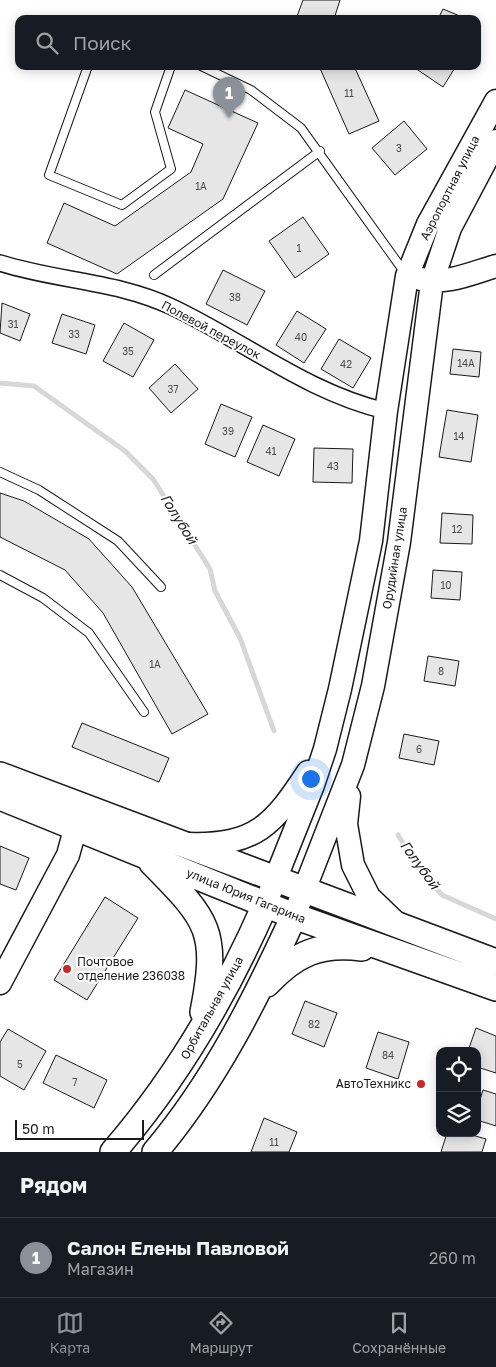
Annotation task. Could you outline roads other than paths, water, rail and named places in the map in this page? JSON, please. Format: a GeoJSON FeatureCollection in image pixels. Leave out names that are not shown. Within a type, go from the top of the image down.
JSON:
{"type":"FeatureCollection","features":[{"type":"Feature","properties":{"kind":"main road","name":"Аэропортная улица"},"geometry":{"type":"LineString","coordinates":[[408,276],[428,224],[496,101]]}},
{"type":"Feature","properties":{"kind":"main road","name":"Аэропортная улица"},"geometry":{"type":"LineString","coordinates":[[432,282],[450,228],[496,140]]}},
{"type":"Feature","properties":{"kind":"main road"},"geometry":{"type":"LineString","coordinates":[[265,905],[314,785],[325,749],[371,541],[386,411],[408,276],[432,282],[464,276],[496,266]]}},
{"type":"Feature","properties":{"kind":"main road","name":"Орудийная улица"},"geometry":{"type":"LineString","coordinates":[[294,916],[353,764],[373,686],[399,542],[432,282]]}},
{"type":"Feature","properties":{"kind":"main road"},"geometry":{"type":"LineString","coordinates":[[179,844],[217,845],[226,843],[248,835],[268,823],[284,809],[325,749]]}},
{"type":"Feature","properties":{"kind":"main road"},"geometry":{"type":"LineString","coordinates":[[353,764],[346,824],[353,866],[369,897],[399,926]]}},
{"type":"Feature","properties":{"kind":"main road","name":"улица Юрия Гагарина"},"geometry":{"type":"LineString","coordinates":[[0,775],[496,962]]}},
{"type":"Feature","properties":{"kind":"main road","name":"улица Юрия Гагарина"},"geometry":{"type":"LineString","coordinates":[[0,797],[76,826],[265,905],[496,988]]}},
{"type":"Feature","properties":{"kind":"main road"},"geometry":{"type":"LineString","coordinates":[[0,984],[68,855],[76,826]]}},
{"type":"Feature","properties":{"kind":"main road"},"geometry":{"type":"LineString","coordinates":[[145,855],[185,896],[201,918],[208,934],[211,948],[209,981],[198,1037]]}},
{"type":"Feature","properties":{"kind":"main road","name":"Орбитальная улица"},"geometry":{"type":"LineString","coordinates":[[113,1152],[170,1081],[198,1037],[252,934],[265,905]]}},
{"type":"Feature","properties":{"kind":"main road"},"geometry":{"type":"LineString","coordinates":[[155,1152],[198,1095],[255,1000],[294,916]]}},
{"type":"Feature","properties":{"kind":"main road"},"geometry":{"type":"LineString","coordinates":[[255,1000],[284,968],[300,956],[320,948],[343,946],[392,951]]}},
{"type":"Feature","properties":{"kind":"street","name":"Полевой переулок"},"geometry":{"type":"LineString","coordinates":[[0,263],[21,270],[135,292],[172,307],[305,381],[363,406],[386,411]]}},
{"type":"Feature","properties":{"kind":"lane"},"geometry":{"type":"LineString","coordinates":[[87,70],[49,175],[122,205],[171,169],[155,112],[170,70]]}},
{"type":"Feature","properties":{"kind":"lane"},"geometry":{"type":"LineString","coordinates":[[209,70],[251,90],[279,109],[301,128],[320,151],[408,276]]}},
{"type":"Feature","properties":{"kind":"lane"},"geometry":{"type":"LineString","coordinates":[[154,275],[320,151]]}},
{"type":"Feature","properties":{"kind":"lane"},"geometry":{"type":"LineString","coordinates":[[0,472],[39,490],[110,536],[161,587]]}},
{"type":"Feature","properties":{"kind":"lane"},"geometry":{"type":"LineString","coordinates":[[0,576],[43,598],[89,633],[144,712]]}},
{"type":"Feature","properties":{"kind":"waterway","name":"Голубой"},"geometry":{"type":"LineString","coordinates":[[0,383],[34,386],[125,451],[153,479],[210,569],[215,591],[240,638],[274,731]]}},
{"type":"Feature","properties":{"kind":"waterway","name":"Голубой"},"geometry":{"type":"LineString","coordinates":[[398,835],[422,873],[442,895],[496,919]]}},
{"type":"Feature","properties":{"kind":"place","name":"Салон Елены Павловой"},"geometry":{"type":"Point","coordinates":[229,118]}},
{"type":"Feature","properties":{"kind":"place","name":"Почтовое отделение 236038"},"geometry":{"type":"Point","coordinates":[67,969]}},
{"type":"Feature","properties":{"kind":"place","name":"АвтоТехникс"},"geometry":{"type":"Point","coordinates":[421,1084]}}]}
